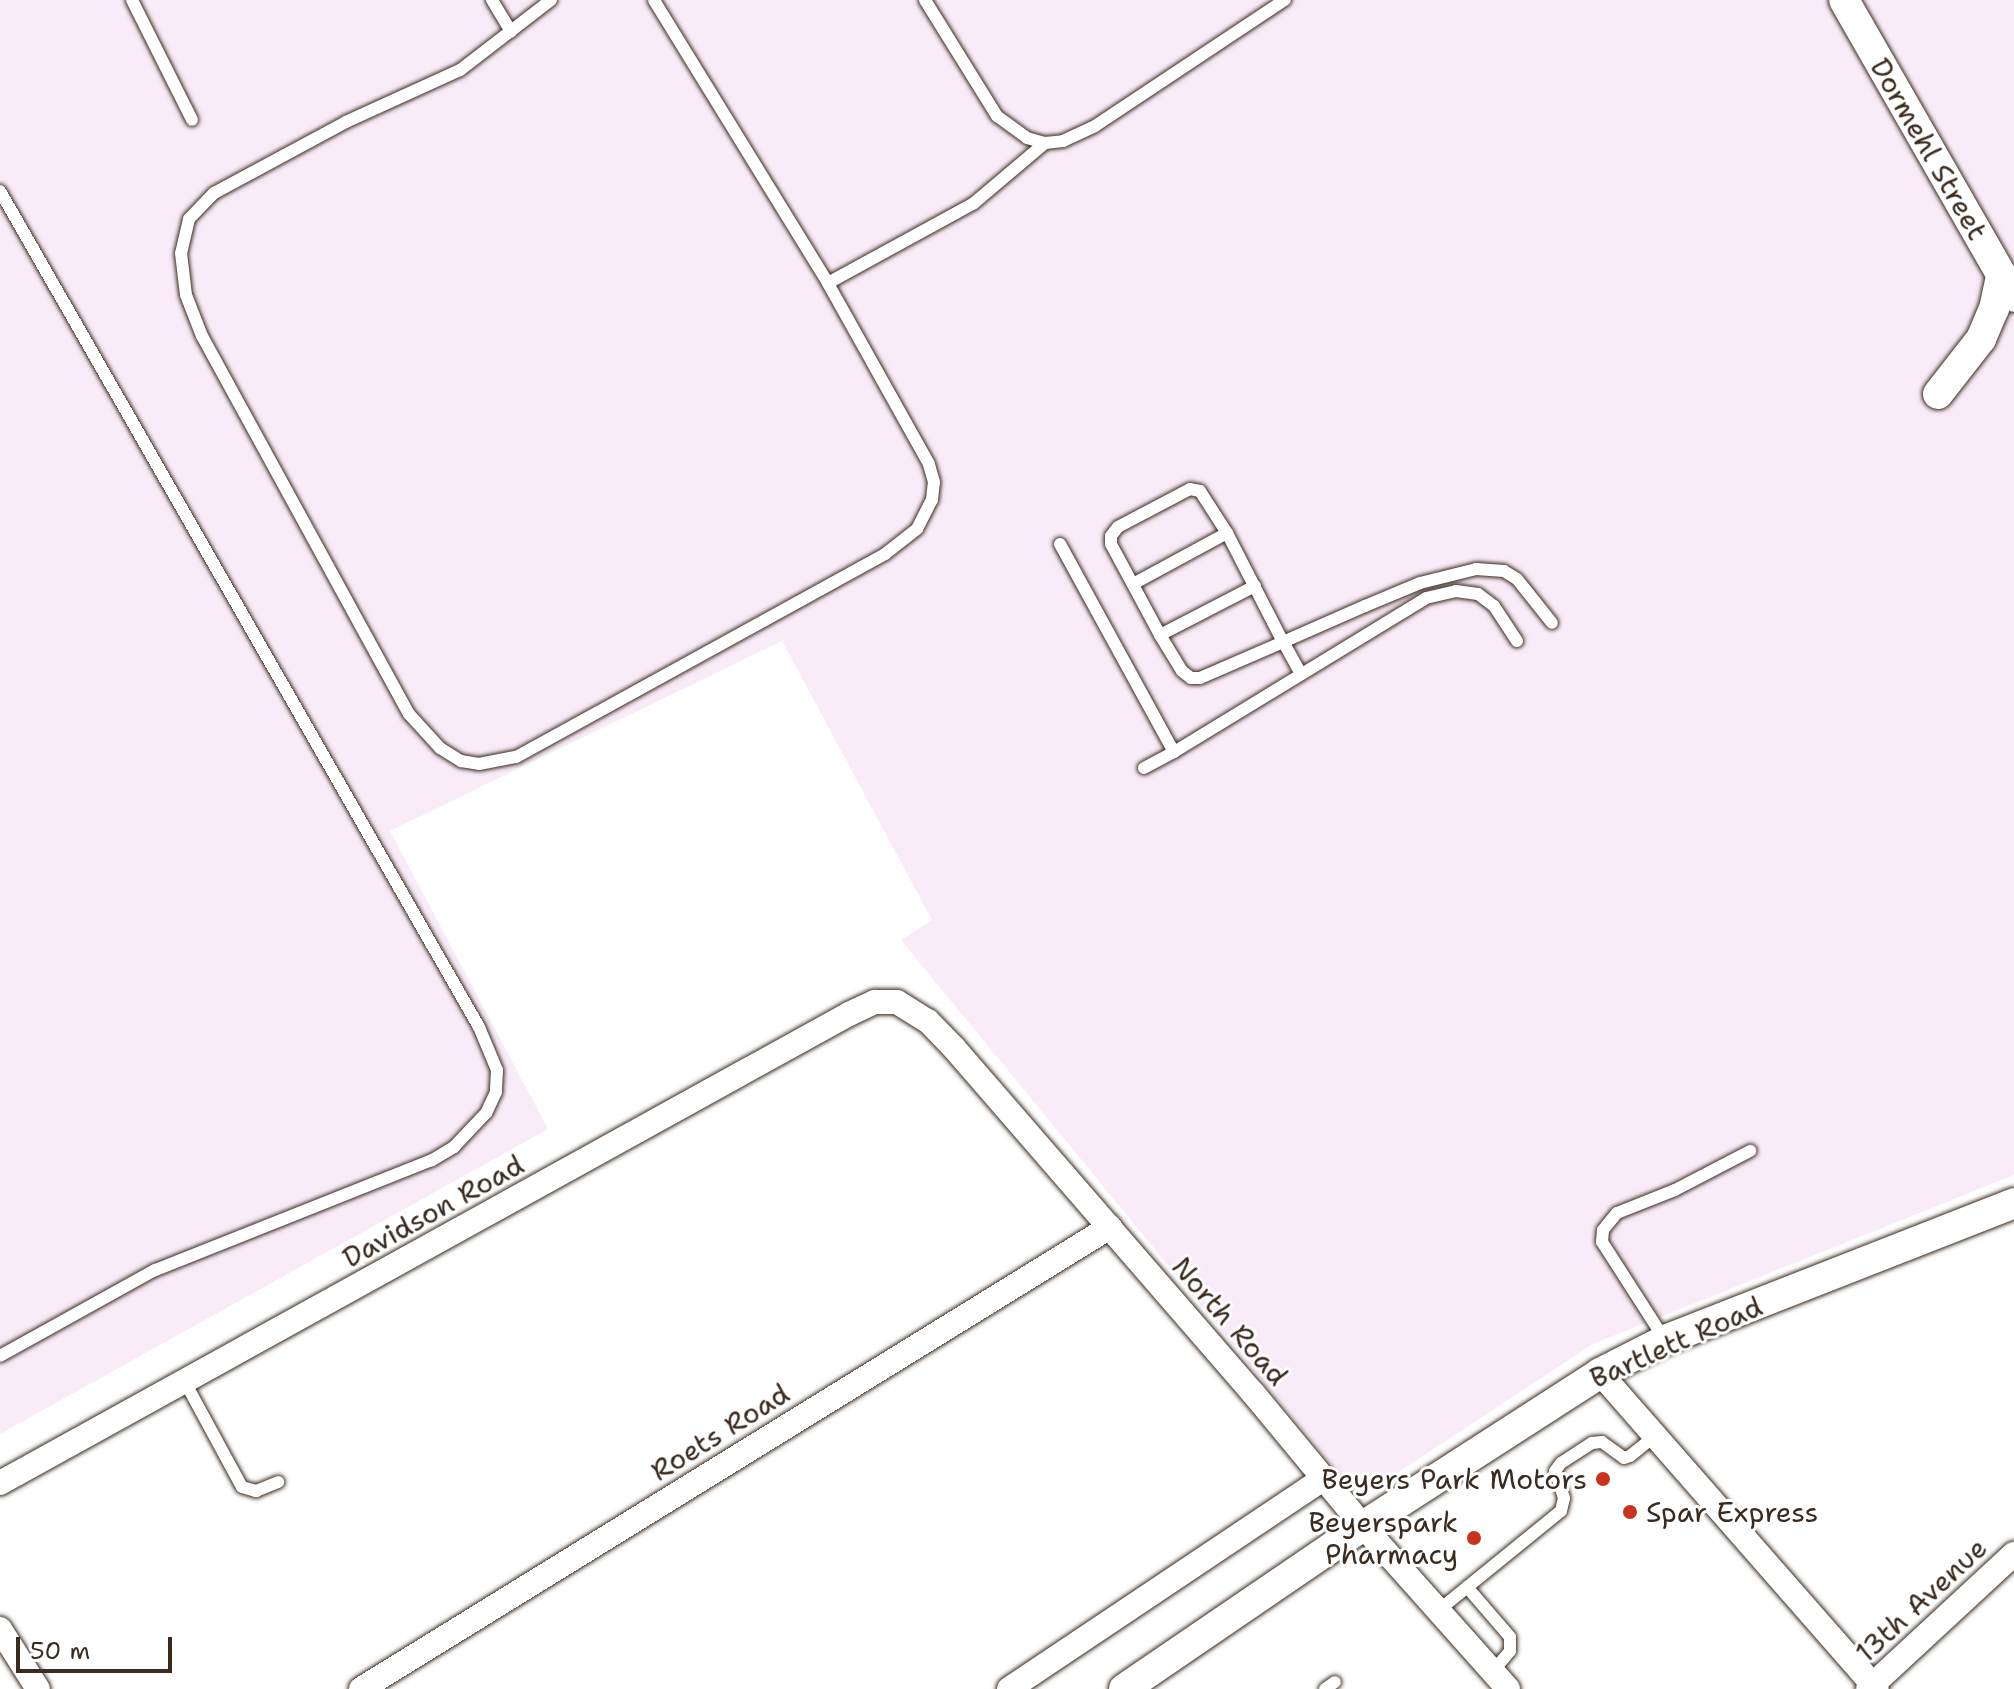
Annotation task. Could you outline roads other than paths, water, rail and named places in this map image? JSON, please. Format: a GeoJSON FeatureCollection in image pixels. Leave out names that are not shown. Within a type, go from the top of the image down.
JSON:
{"type":"FeatureCollection","features":[{"type":"Feature","properties":{"kind":"street","name":"Dormehl Street"},"geometry":{"type":"LineString","coordinates":[[1844,0],[2008,286]]}},
{"type":"Feature","properties":{"kind":"street"},"geometry":{"type":"LineString","coordinates":[[1938,394],[1981,339],[2008,286]]}},
{"type":"Feature","properties":{"kind":"street","name":"Davidson Road"},"geometry":{"type":"LineString","coordinates":[[0,1483],[849,1014],[875,1002],[897,1002]]}},
{"type":"Feature","properties":{"kind":"street","name":"North Road"},"geometry":{"type":"LineString","coordinates":[[897,1002],[928,1021],[954,1048],[1363,1526],[1500,1680]]}},
{"type":"Feature","properties":{"kind":"street","name":"Bartlett Road"},"geometry":{"type":"LineString","coordinates":[[1124,1689],[1363,1526],[1600,1373],[1665,1340],[2014,1203]]}},
{"type":"Feature","properties":{"kind":"street","name":"Roets Road"},"geometry":{"type":"LineString","coordinates":[[361,1689],[1110,1227]]}},
{"type":"Feature","properties":{"kind":"street"},"geometry":{"type":"LineString","coordinates":[[1600,1373],[1872,1688]]}},
{"type":"Feature","properties":{"kind":"street"},"geometry":{"type":"LineString","coordinates":[[1009,1689],[1324,1478]]}},
{"type":"Feature","properties":{"kind":"street","name":"13th Avenue"},"geometry":{"type":"LineString","coordinates":[[1872,1688],[2014,1554]]}},
{"type":"Feature","properties":{"kind":"street"},"geometry":{"type":"LineString","coordinates":[[0,1629],[38,1689]]}},
{"type":"Feature","properties":{"kind":"lane"},"geometry":{"type":"LineString","coordinates":[[132,0],[192,120]]}},
{"type":"Feature","properties":{"kind":"lane"},"geometry":{"type":"LineString","coordinates":[[492,0],[511,32]]}},
{"type":"Feature","properties":{"kind":"lane"},"geometry":{"type":"LineString","coordinates":[[551,0],[460,70],[236,178],[214,193],[189,219],[181,253],[186,295],[202,336],[409,714],[440,748],[461,761],[479,764],[516,757],[885,554],[917,529],[932,500],[934,482],[929,464],[828,283],[654,0]]}},
{"type":"Feature","properties":{"kind":"lane"},"geometry":{"type":"LineString","coordinates":[[925,0],[997,116],[1027,138],[1045,143],[1063,141],[1095,126],[1285,0]]}},
{"type":"Feature","properties":{"kind":"lane"},"geometry":{"type":"LineString","coordinates":[[828,283],[974,203],[1045,143]]}},
{"type":"Feature","properties":{"kind":"lane"},"geometry":{"type":"LineString","coordinates":[[0,191],[491,1049],[497,1070],[496,1092],[486,1113],[454,1147],[432,1160],[155,1270],[0,1356]]}},
{"type":"Feature","properties":{"kind":"lane"},"geometry":{"type":"LineString","coordinates":[[1301,674],[1283,642],[1227,533],[1200,491],[1190,489],[1118,527],[1111,536],[1111,544],[1160,635],[1182,671],[1191,678],[1200,678],[1283,642],[1420,583],[1476,569],[1504,571],[1517,579],[1552,623]]}},
{"type":"Feature","properties":{"kind":"lane"},"geometry":{"type":"LineString","coordinates":[[1133,584],[1227,533]]}},
{"type":"Feature","properties":{"kind":"lane"},"geometry":{"type":"LineString","coordinates":[[1060,544],[1174,752]]}},
{"type":"Feature","properties":{"kind":"lane"},"geometry":{"type":"LineString","coordinates":[[1160,635],[1255,586]]}},
{"type":"Feature","properties":{"kind":"lane"},"geometry":{"type":"LineString","coordinates":[[1144,768],[1426,598],[1456,591],[1478,594],[1494,606],[1517,641]]}},
{"type":"Feature","properties":{"kind":"lane"},"geometry":{"type":"LineString","coordinates":[[1665,1340],[1602,1242],[1603,1230],[1617,1213],[1675,1190],[1750,1151]]}},
{"type":"Feature","properties":{"kind":"lane"},"geometry":{"type":"LineString","coordinates":[[185,1382],[242,1487],[256,1491],[278,1482]]}},
{"type":"Feature","properties":{"kind":"lane"},"geometry":{"type":"LineString","coordinates":[[1439,1610],[1561,1511],[1564,1498],[1555,1471],[1561,1463],[1592,1443],[1602,1442],[1624,1458],[1655,1436]]}},
{"type":"Feature","properties":{"kind":"lane"},"geometry":{"type":"LineString","coordinates":[[1467,1587],[1510,1637],[1510,1651],[1500,1680]]}},
{"type":"Feature","properties":{"kind":"place","name":"Beyers Park Motors"},"geometry":{"type":"Point","coordinates":[1603,1479]}},
{"type":"Feature","properties":{"kind":"place","name":"Spar Express"},"geometry":{"type":"Point","coordinates":[1630,1512]}},
{"type":"Feature","properties":{"kind":"place","name":"Beyerspark Pharmacy"},"geometry":{"type":"Point","coordinates":[1474,1538]}}]}
